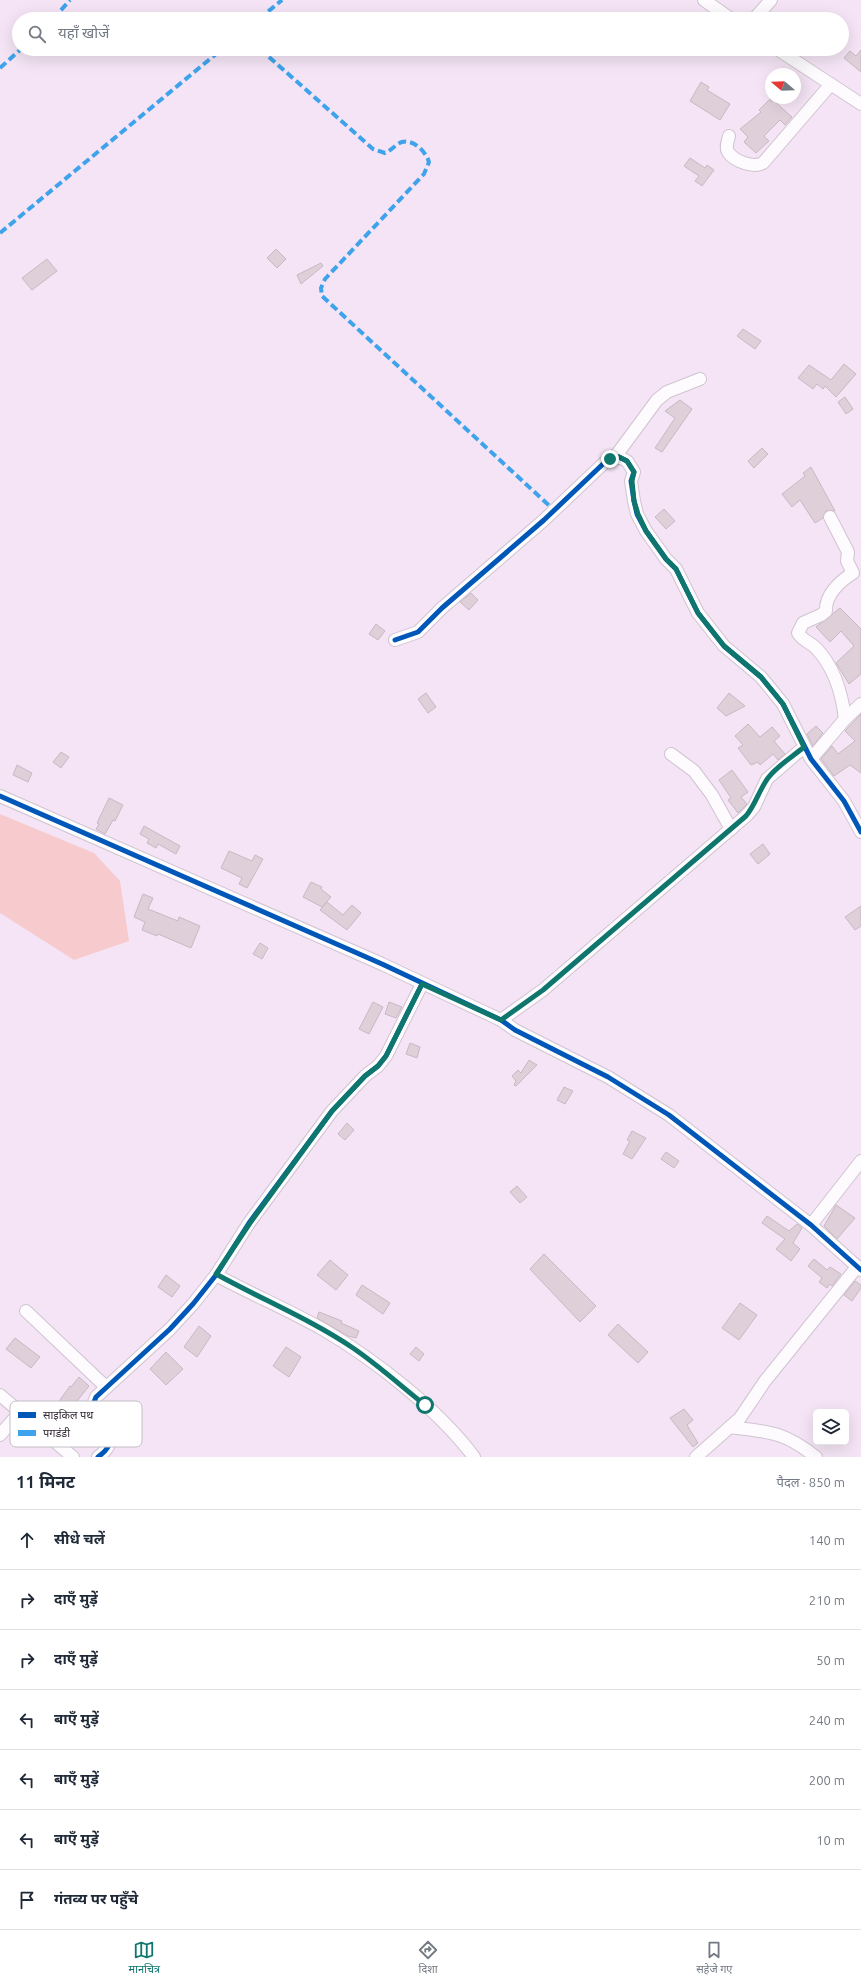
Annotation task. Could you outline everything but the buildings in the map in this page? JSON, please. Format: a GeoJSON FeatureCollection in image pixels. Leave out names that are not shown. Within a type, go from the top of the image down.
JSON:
{"type":"FeatureCollection","features":[{"type":"Feature","properties":{"kind":"street"},"geometry":{"type":"LineString","coordinates":[[704,0],[721,12]]}},
{"type":"Feature","properties":{"kind":"street"},"geometry":{"type":"LineString","coordinates":[[760,12],[771,0]]}},
{"type":"Feature","properties":{"kind":"street"},"geometry":{"type":"LineString","coordinates":[[788,56],[861,104]]}},
{"type":"Feature","properties":{"kind":"street"},"geometry":{"type":"LineString","coordinates":[[729,136],[727,145],[728,151],[733,156],[750,165],[757,166],[764,163],[831,84]]}},
{"type":"Feature","properties":{"kind":"street"},"geometry":{"type":"LineString","coordinates":[[394,640],[418,632],[442,608],[544,520],[604,463],[615,457],[657,400],[667,392],[700,379]]}},
{"type":"Feature","properties":{"kind":"street"},"geometry":{"type":"LineString","coordinates":[[615,457],[623,458],[631,465],[634,472],[632,481],[638,514],[646,531],[666,559],[676,569],[698,613],[724,646],[761,677],[783,704],[811,759],[844,801],[861,832]]}},
{"type":"Feature","properties":{"kind":"street"},"geometry":{"type":"LineString","coordinates":[[830,517],[848,552],[847,561],[853,572],[843,579],[830,594],[825,603],[826,611],[821,615],[802,623],[798,633],[802,640],[815,647],[832,670],[843,699],[845,719]]}},
{"type":"Feature","properties":{"kind":"street"},"geometry":{"type":"LineString","coordinates":[[811,759],[845,719],[861,704]]}},
{"type":"Feature","properties":{"kind":"street"},"geometry":{"type":"LineString","coordinates":[[501,1020],[543,990],[731,829],[754,807],[767,779],[804,747]]}},
{"type":"Feature","properties":{"kind":"street"},"geometry":{"type":"LineString","coordinates":[[671,754],[694,771],[712,795],[731,829]]}},
{"type":"Feature","properties":{"kind":"street"},"geometry":{"type":"LineString","coordinates":[[0,796],[382,964],[501,1020],[515,1030],[608,1077],[669,1115],[811,1225],[859,1268],[765,1381],[740,1418],[696,1457]]}},
{"type":"Feature","properties":{"kind":"street"},"geometry":{"type":"LineString","coordinates":[[94,1401],[106,1387],[183,1317],[216,1274],[250,1223],[332,1111],[365,1076],[378,1066],[390,1049],[422,984]]}},
{"type":"Feature","properties":{"kind":"street"},"geometry":{"type":"LineString","coordinates":[[811,1225],[861,1161]]}},
{"type":"Feature","properties":{"kind":"street"},"geometry":{"type":"LineString","coordinates":[[216,1274],[322,1329],[352,1348],[380,1368],[425,1405],[452,1431],[474,1457]]}},
{"type":"Feature","properties":{"kind":"street"},"geometry":{"type":"LineString","coordinates":[[26,1311],[106,1387]]}},
{"type":"Feature","properties":{"kind":"street"},"geometry":{"type":"LineString","coordinates":[[0,1395],[10,1404]]}},
{"type":"Feature","properties":{"kind":"street"},"geometry":{"type":"LineString","coordinates":[[0,1435],[10,1424]]}},
{"type":"Feature","properties":{"kind":"street"},"geometry":{"type":"LineString","coordinates":[[730,1427],[781,1435],[792,1440],[816,1457]]}},
{"type":"Feature","properties":{"kind":"street"},"geometry":{"type":"LineString","coordinates":[[61,1447],[73,1457]]}},
{"type":"Feature","properties":{"kind":"street"},"geometry":{"type":"LineString","coordinates":[[98,1457],[108,1450],[109,1447]]}},
{"type":"Feature","properties":{"kind":"shaded area"},"geometry":{"type":"Polygon","coordinates":[[[0,814],[94,853],[120,881],[129,941],[74,960],[0,913],[0,814]]]}},
{"type":"Feature","properties":{"kind":"marked path"},"geometry":{"type":"LineString","coordinates":[[59,12],[70,0]]}},
{"type":"Feature","properties":{"kind":"marked path"},"geometry":{"type":"LineString","coordinates":[[267,12],[282,0]]}},
{"type":"Feature","properties":{"kind":"marked path"},"geometry":{"type":"LineString","coordinates":[[0,68],[13,56]]}},
{"type":"Feature","properties":{"kind":"marked path"},"geometry":{"type":"LineString","coordinates":[[0,233],[214,56]]}},
{"type":"Feature","properties":{"kind":"marked path"},"geometry":{"type":"LineString","coordinates":[[268,56],[373,149],[385,153],[402,142],[411,142],[422,150],[429,162],[424,174],[325,279],[321,288],[322,296],[554,510]]}},
{"type":"Feature","properties":{"kind":"cycle path"},"geometry":{"type":"LineString","coordinates":[[395,640],[418,632],[442,608],[544,520],[604,463],[610,459],[619,457],[627,461],[634,472],[631,481],[637,514],[646,531],[666,559],[676,569],[698,613],[724,646],[761,677],[783,704],[811,759],[844,801],[861,832]]}},
{"type":"Feature","properties":{"kind":"cycle path"},"geometry":{"type":"LineString","coordinates":[[0,796],[382,964],[501,1020],[515,1030],[608,1077],[669,1115],[811,1225],[861,1270]]}},
{"type":"Feature","properties":{"kind":"cycle path"},"geometry":{"type":"LineString","coordinates":[[95,1401],[96,1397],[170,1329],[193,1304],[216,1275],[249,1223],[332,1111],[365,1076],[378,1066],[386,1056],[422,984]]}},
{"type":"Feature","properties":{"kind":"cycle path"},"geometry":{"type":"LineString","coordinates":[[98,1457],[108,1447]]}},
{"type":"Feature","properties":{"kind":"route"},"geometry":{"type":"LineString","coordinates":[[425,1405],[380,1368],[322,1329],[250,1293],[216,1274],[250,1223],[332,1111],[365,1076],[378,1066],[386,1056],[422,984],[501,1020],[543,990],[640,905],[746,816],[754,807],[767,779],[804,747],[783,704],[761,677],[724,646],[698,613],[676,569],[666,559],[646,531],[634,501],[632,481],[634,472],[631,465],[623,458],[615,457],[610,459]]}}]}
